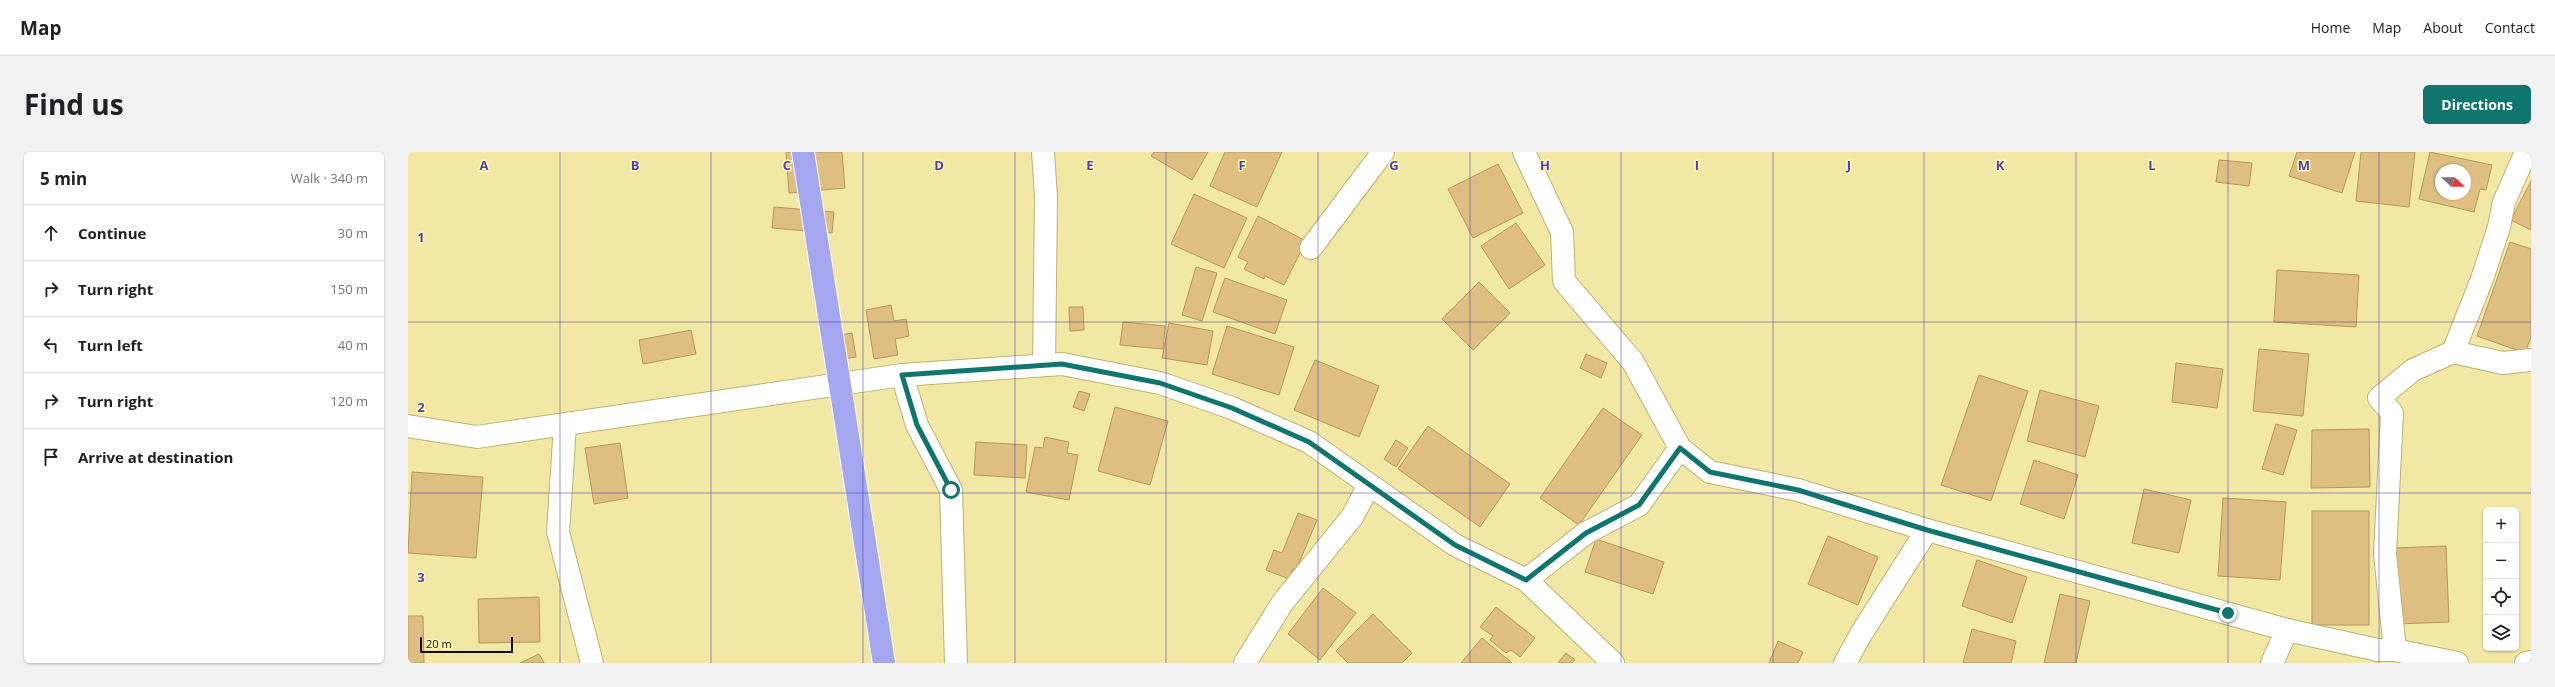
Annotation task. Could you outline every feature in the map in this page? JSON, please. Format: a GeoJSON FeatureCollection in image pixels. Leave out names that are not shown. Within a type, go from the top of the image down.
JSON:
{"type":"FeatureCollection","features":[{"type":"Feature","properties":{"kind":"highway"},"geometry":{"type":"LineString","coordinates":[[803,152],[884,663]]}},
{"type":"Feature","properties":{"kind":"street"},"geometry":{"type":"LineString","coordinates":[[1044,152],[1046,197],[1044,365]]}},
{"type":"Feature","properties":{"kind":"street"},"geometry":{"type":"LineString","coordinates":[[1311,248],[1383,152]]}},
{"type":"Feature","properties":{"kind":"street"},"geometry":{"type":"LineString","coordinates":[[1524,152],[1562,232],[1564,282],[1633,362],[1680,448],[1710,472],[1798,490],[1927,530],[2287,630],[2368,656],[2395,650],[2457,663]]}},
{"type":"Feature","properties":{"kind":"street"},"geometry":{"type":"LineString","coordinates":[[2453,352],[2482,278],[2499,227],[2504,202],[2526,152]]}},
{"type":"Feature","properties":{"kind":"street"},"geometry":{"type":"LineString","coordinates":[[2395,650],[2385,554],[2392,413],[2379,398],[2413,370],[2453,352],[2503,363],[2531,360]]}},
{"type":"Feature","properties":{"kind":"street"},"geometry":{"type":"LineString","coordinates":[[408,426],[477,437],[902,375],[1044,365],[1062,364],[1160,383],[1232,408],[1309,442],[1455,545],[1526,580],[1613,663]]}},
{"type":"Feature","properties":{"kind":"street"},"geometry":{"type":"LineString","coordinates":[[902,375],[917,425],[951,490],[956,663]]}},
{"type":"Feature","properties":{"kind":"street"},"geometry":{"type":"LineString","coordinates":[[565,425],[558,532],[592,663]]}},
{"type":"Feature","properties":{"kind":"street"},"geometry":{"type":"LineString","coordinates":[[1526,580],[1586,533],[1639,505],[1680,448]]}},
{"type":"Feature","properties":{"kind":"street"},"geometry":{"type":"LineString","coordinates":[[1245,663],[1283,602],[1352,517],[1369,484]]}},
{"type":"Feature","properties":{"kind":"street"},"geometry":{"type":"LineString","coordinates":[[1845,663],[1860,634],[1927,530]]}},
{"type":"Feature","properties":{"kind":"street"},"geometry":{"type":"LineString","coordinates":[[2272,663],[2287,630]]}},
{"type":"Feature","properties":{"kind":"street"},"geometry":{"type":"LineString","coordinates":[[2526,663],[2531,662]]}},
{"type":"Feature","properties":{"kind":"building"},"geometry":{"type":"Polygon","coordinates":[[[786,152],[842,152],[845,188],[789,193],[786,152]]]}},
{"type":"Feature","properties":{"kind":"building"},"geometry":{"type":"Polygon","coordinates":[[[1154,152],[1208,152],[1192,180],[1151,156],[1154,152]]]}},
{"type":"Feature","properties":{"kind":"building"},"geometry":{"type":"Polygon","coordinates":[[[1225,152],[1282,152],[1257,207],[1210,186],[1225,152]]]}},
{"type":"Feature","properties":{"kind":"building"},"geometry":{"type":"Polygon","coordinates":[[[2297,152],[2355,152],[2342,193],[2289,176],[2297,152]]]}},
{"type":"Feature","properties":{"kind":"building"},"geometry":{"type":"Polygon","coordinates":[[[2361,152],[2415,152],[2409,207],[2356,201],[2361,152]]]}},
{"type":"Feature","properties":{"kind":"building"},"geometry":{"type":"Polygon","coordinates":[[[2430,152],[2492,165],[2486,190],[2480,189],[2474,212],[2419,199],[2430,152]]]}},
{"type":"Feature","properties":{"kind":"building"},"geometry":{"type":"Polygon","coordinates":[[[2219,160],[2252,163],[2249,186],[2216,182],[2219,160]]]}},
{"type":"Feature","properties":{"kind":"building"},"geometry":{"type":"Polygon","coordinates":[[[1498,164],[1523,213],[1473,238],[1448,189],[1498,164]]]}},
{"type":"Feature","properties":{"kind":"building"},"geometry":{"type":"Polygon","coordinates":[[[2531,181],[2531,230],[2511,220],[2531,181]]]}},
{"type":"Feature","properties":{"kind":"building"},"geometry":{"type":"Polygon","coordinates":[[[1194,194],[1247,218],[1224,268],[1171,244],[1194,194]]]}},
{"type":"Feature","properties":{"kind":"building"},"geometry":{"type":"Polygon","coordinates":[[[774,207],[834,212],[832,233],[772,228],[774,207]]]}},
{"type":"Feature","properties":{"kind":"building"},"geometry":{"type":"Polygon","coordinates":[[[1258,216],[1306,241],[1284,285],[1265,276],[1264,279],[1244,269],[1248,262],[1238,257],[1258,216]]]}},
{"type":"Feature","properties":{"kind":"building"},"geometry":{"type":"Polygon","coordinates":[[[1516,223],[1545,265],[1509,289],[1481,246],[1516,223]]]}},
{"type":"Feature","properties":{"kind":"building"},"geometry":{"type":"Polygon","coordinates":[[[2510,242],[2531,249],[2531,337],[2525,353],[2477,336],[2510,242]]]}},
{"type":"Feature","properties":{"kind":"building"},"geometry":{"type":"Polygon","coordinates":[[[1196,267],[1217,273],[1202,321],[1182,315],[1196,267]]]}},
{"type":"Feature","properties":{"kind":"building"},"geometry":{"type":"Polygon","coordinates":[[[2277,270],[2359,275],[2356,327],[2274,322],[2277,270]]]}},
{"type":"Feature","properties":{"kind":"building"},"geometry":{"type":"Polygon","coordinates":[[[1225,278],[1287,300],[1275,334],[1213,312],[1225,278]]]}},
{"type":"Feature","properties":{"kind":"building"},"geometry":{"type":"Polygon","coordinates":[[[1479,282],[1510,313],[1473,350],[1442,319],[1479,282]]]}},
{"type":"Feature","properties":{"kind":"building"},"geometry":{"type":"Polygon","coordinates":[[[891,305],[894,321],[906,319],[909,336],[895,339],[898,355],[874,359],[866,310],[891,305]]]}},
{"type":"Feature","properties":{"kind":"building"},"geometry":{"type":"Polygon","coordinates":[[[1069,307],[1083,307],[1084,330],[1070,331],[1069,307]]]}},
{"type":"Feature","properties":{"kind":"building"},"geometry":{"type":"Polygon","coordinates":[[[1123,322],[1165,326],[1163,349],[1120,345],[1123,322]]]}},
{"type":"Feature","properties":{"kind":"building"},"geometry":{"type":"Polygon","coordinates":[[[1169,323],[1213,331],[1207,365],[1162,358],[1169,323]]]}},
{"type":"Feature","properties":{"kind":"building"},"geometry":{"type":"Polygon","coordinates":[[[1227,326],[1294,347],[1279,395],[1212,374],[1227,326]]]}},
{"type":"Feature","properties":{"kind":"building"},"geometry":{"type":"Polygon","coordinates":[[[691,330],[696,354],[643,364],[639,340],[691,330]]]}},
{"type":"Feature","properties":{"kind":"building"},"geometry":{"type":"Polygon","coordinates":[[[852,333],[856,357],[839,360],[835,336],[852,333]]]}},
{"type":"Feature","properties":{"kind":"building"},"geometry":{"type":"Polygon","coordinates":[[[2259,349],[2309,354],[2303,416],[2253,411],[2259,349]]]}},
{"type":"Feature","properties":{"kind":"building"},"geometry":{"type":"Polygon","coordinates":[[[1586,354],[1607,363],[1601,378],[1580,368],[1586,354]]]}},
{"type":"Feature","properties":{"kind":"building"},"geometry":{"type":"Polygon","coordinates":[[[1315,360],[1379,386],[1359,437],[1294,410],[1315,360]]]}},
{"type":"Feature","properties":{"kind":"building"},"geometry":{"type":"Polygon","coordinates":[[[2176,363],[2223,369],[2217,408],[2172,402],[2176,363]]]}},
{"type":"Feature","properties":{"kind":"building"},"geometry":{"type":"Polygon","coordinates":[[[1979,375],[2028,391],[1991,501],[1941,485],[1979,375]]]}},
{"type":"Feature","properties":{"kind":"building"},"geometry":{"type":"Polygon","coordinates":[[[2040,390],[2099,406],[2085,457],[2027,441],[2040,390]]]}},
{"type":"Feature","properties":{"kind":"building"},"geometry":{"type":"Polygon","coordinates":[[[1079,391],[1090,394],[1084,411],[1073,407],[1079,391]]]}},
{"type":"Feature","properties":{"kind":"building"},"geometry":{"type":"Polygon","coordinates":[[[1115,407],[1168,421],[1150,485],[1098,471],[1115,407]]]}},
{"type":"Feature","properties":{"kind":"building"},"geometry":{"type":"Polygon","coordinates":[[[1603,408],[1642,435],[1579,525],[1540,498],[1603,408]]]}},
{"type":"Feature","properties":{"kind":"building"},"geometry":{"type":"Polygon","coordinates":[[[2276,424],[2297,430],[2283,475],[2262,469],[2276,424]]]}},
{"type":"Feature","properties":{"kind":"building"},"geometry":{"type":"Polygon","coordinates":[[[1428,426],[1510,484],[1480,527],[1398,469],[1428,426]]]}},
{"type":"Feature","properties":{"kind":"building"},"geometry":{"type":"Polygon","coordinates":[[[2369,429],[2370,487],[2311,488],[2312,430],[2369,429]]]}},
{"type":"Feature","properties":{"kind":"building"},"geometry":{"type":"Polygon","coordinates":[[[1045,437],[1069,442],[1067,453],[1078,455],[1069,500],[1026,492],[1035,447],[1043,448],[1045,437]]]}},
{"type":"Feature","properties":{"kind":"building"},"geometry":{"type":"Polygon","coordinates":[[[1396,440],[1408,448],[1396,467],[1384,459],[1396,440]]]}},
{"type":"Feature","properties":{"kind":"building"},"geometry":{"type":"Polygon","coordinates":[[[976,442],[1027,445],[1025,478],[974,475],[976,442]]]}},
{"type":"Feature","properties":{"kind":"building"},"geometry":{"type":"Polygon","coordinates":[[[620,443],[628,498],[594,504],[585,448],[620,443]]]}},
{"type":"Feature","properties":{"kind":"building"},"geometry":{"type":"Polygon","coordinates":[[[2034,460],[2078,475],[2064,519],[2020,504],[2034,460]]]}},
{"type":"Feature","properties":{"kind":"building"},"geometry":{"type":"Polygon","coordinates":[[[412,472],[483,477],[476,558],[408,553],[412,472]]]}},
{"type":"Feature","properties":{"kind":"building"},"geometry":{"type":"Polygon","coordinates":[[[2144,489],[2191,500],[2179,553],[2132,543],[2144,489]]]}},
{"type":"Feature","properties":{"kind":"building"},"geometry":{"type":"Polygon","coordinates":[[[2223,498],[2286,502],[2280,580],[2218,576],[2223,498]]]}},
{"type":"Feature","properties":{"kind":"building"},"geometry":{"type":"Polygon","coordinates":[[[2312,511],[2369,511],[2369,625],[2312,625],[2312,511]]]}},
{"type":"Feature","properties":{"kind":"building"},"geometry":{"type":"Polygon","coordinates":[[[1298,513],[1317,520],[1297,568],[1293,569],[1289,579],[1266,570],[1274,550],[1282,553],[1298,513]]]}},
{"type":"Feature","properties":{"kind":"building"},"geometry":{"type":"Polygon","coordinates":[[[1828,536],[1878,557],[1858,605],[1808,584],[1828,536]]]}},
{"type":"Feature","properties":{"kind":"building"},"geometry":{"type":"Polygon","coordinates":[[[1596,539],[1664,562],[1653,594],[1585,572],[1596,539]]]}},
{"type":"Feature","properties":{"kind":"building"},"geometry":{"type":"Polygon","coordinates":[[[2446,546],[2449,622],[2397,624],[2394,548],[2446,546]]]}},
{"type":"Feature","properties":{"kind":"building"},"geometry":{"type":"Polygon","coordinates":[[[1977,560],[2027,577],[2012,623],[1962,606],[1977,560]]]}},
{"type":"Feature","properties":{"kind":"building"},"geometry":{"type":"Polygon","coordinates":[[[1323,588],[1356,613],[1320,660],[1288,634],[1323,588]]]}},
{"type":"Feature","properties":{"kind":"building"},"geometry":{"type":"Polygon","coordinates":[[[2060,594],[2090,601],[2076,663],[2044,663],[2060,594]]]}},
{"type":"Feature","properties":{"kind":"building"},"geometry":{"type":"Polygon","coordinates":[[[539,597],[540,642],[479,643],[478,599],[539,597]]]}},
{"type":"Feature","properties":{"kind":"building"},"geometry":{"type":"Polygon","coordinates":[[[1496,607],[1535,638],[1520,657],[1511,650],[1506,653],[1490,640],[1493,636],[1480,627],[1496,607]]]}},
{"type":"Feature","properties":{"kind":"building"},"geometry":{"type":"Polygon","coordinates":[[[1373,614],[1412,653],[1402,663],[1348,663],[1336,651],[1373,614]]]}},
{"type":"Feature","properties":{"kind":"building"},"geometry":{"type":"Polygon","coordinates":[[[408,616],[423,616],[424,663],[408,663],[408,616]]]}},
{"type":"Feature","properties":{"kind":"building"},"geometry":{"type":"Polygon","coordinates":[[[1972,629],[2016,641],[2011,663],[1963,663],[1972,629]]]}},
{"type":"Feature","properties":{"kind":"building"},"geometry":{"type":"Polygon","coordinates":[[[1482,638],[1512,663],[1461,663],[1482,638]]]}},
{"type":"Feature","properties":{"kind":"building"},"geometry":{"type":"Polygon","coordinates":[[[1778,641],[1803,652],[1798,663],[1769,663],[1778,641]]]}},
{"type":"Feature","properties":{"kind":"building"},"geometry":{"type":"Polygon","coordinates":[[[1566,653],[1575,660],[1572,663],[1558,663],[1566,653]]]}},
{"type":"Feature","properties":{"kind":"building"},"geometry":{"type":"Polygon","coordinates":[[[539,654],[544,663],[520,663],[539,654]]]}},
{"type":"Feature","properties":{"kind":"route"},"geometry":{"type":"LineString","coordinates":[[951,490],[917,425],[902,375],[1062,364],[1160,383],[1232,408],[1309,442],[1455,545],[1526,580],[1586,533],[1639,505],[1680,448],[1710,472],[1798,490],[1927,530],[2228,613]]}}]}
